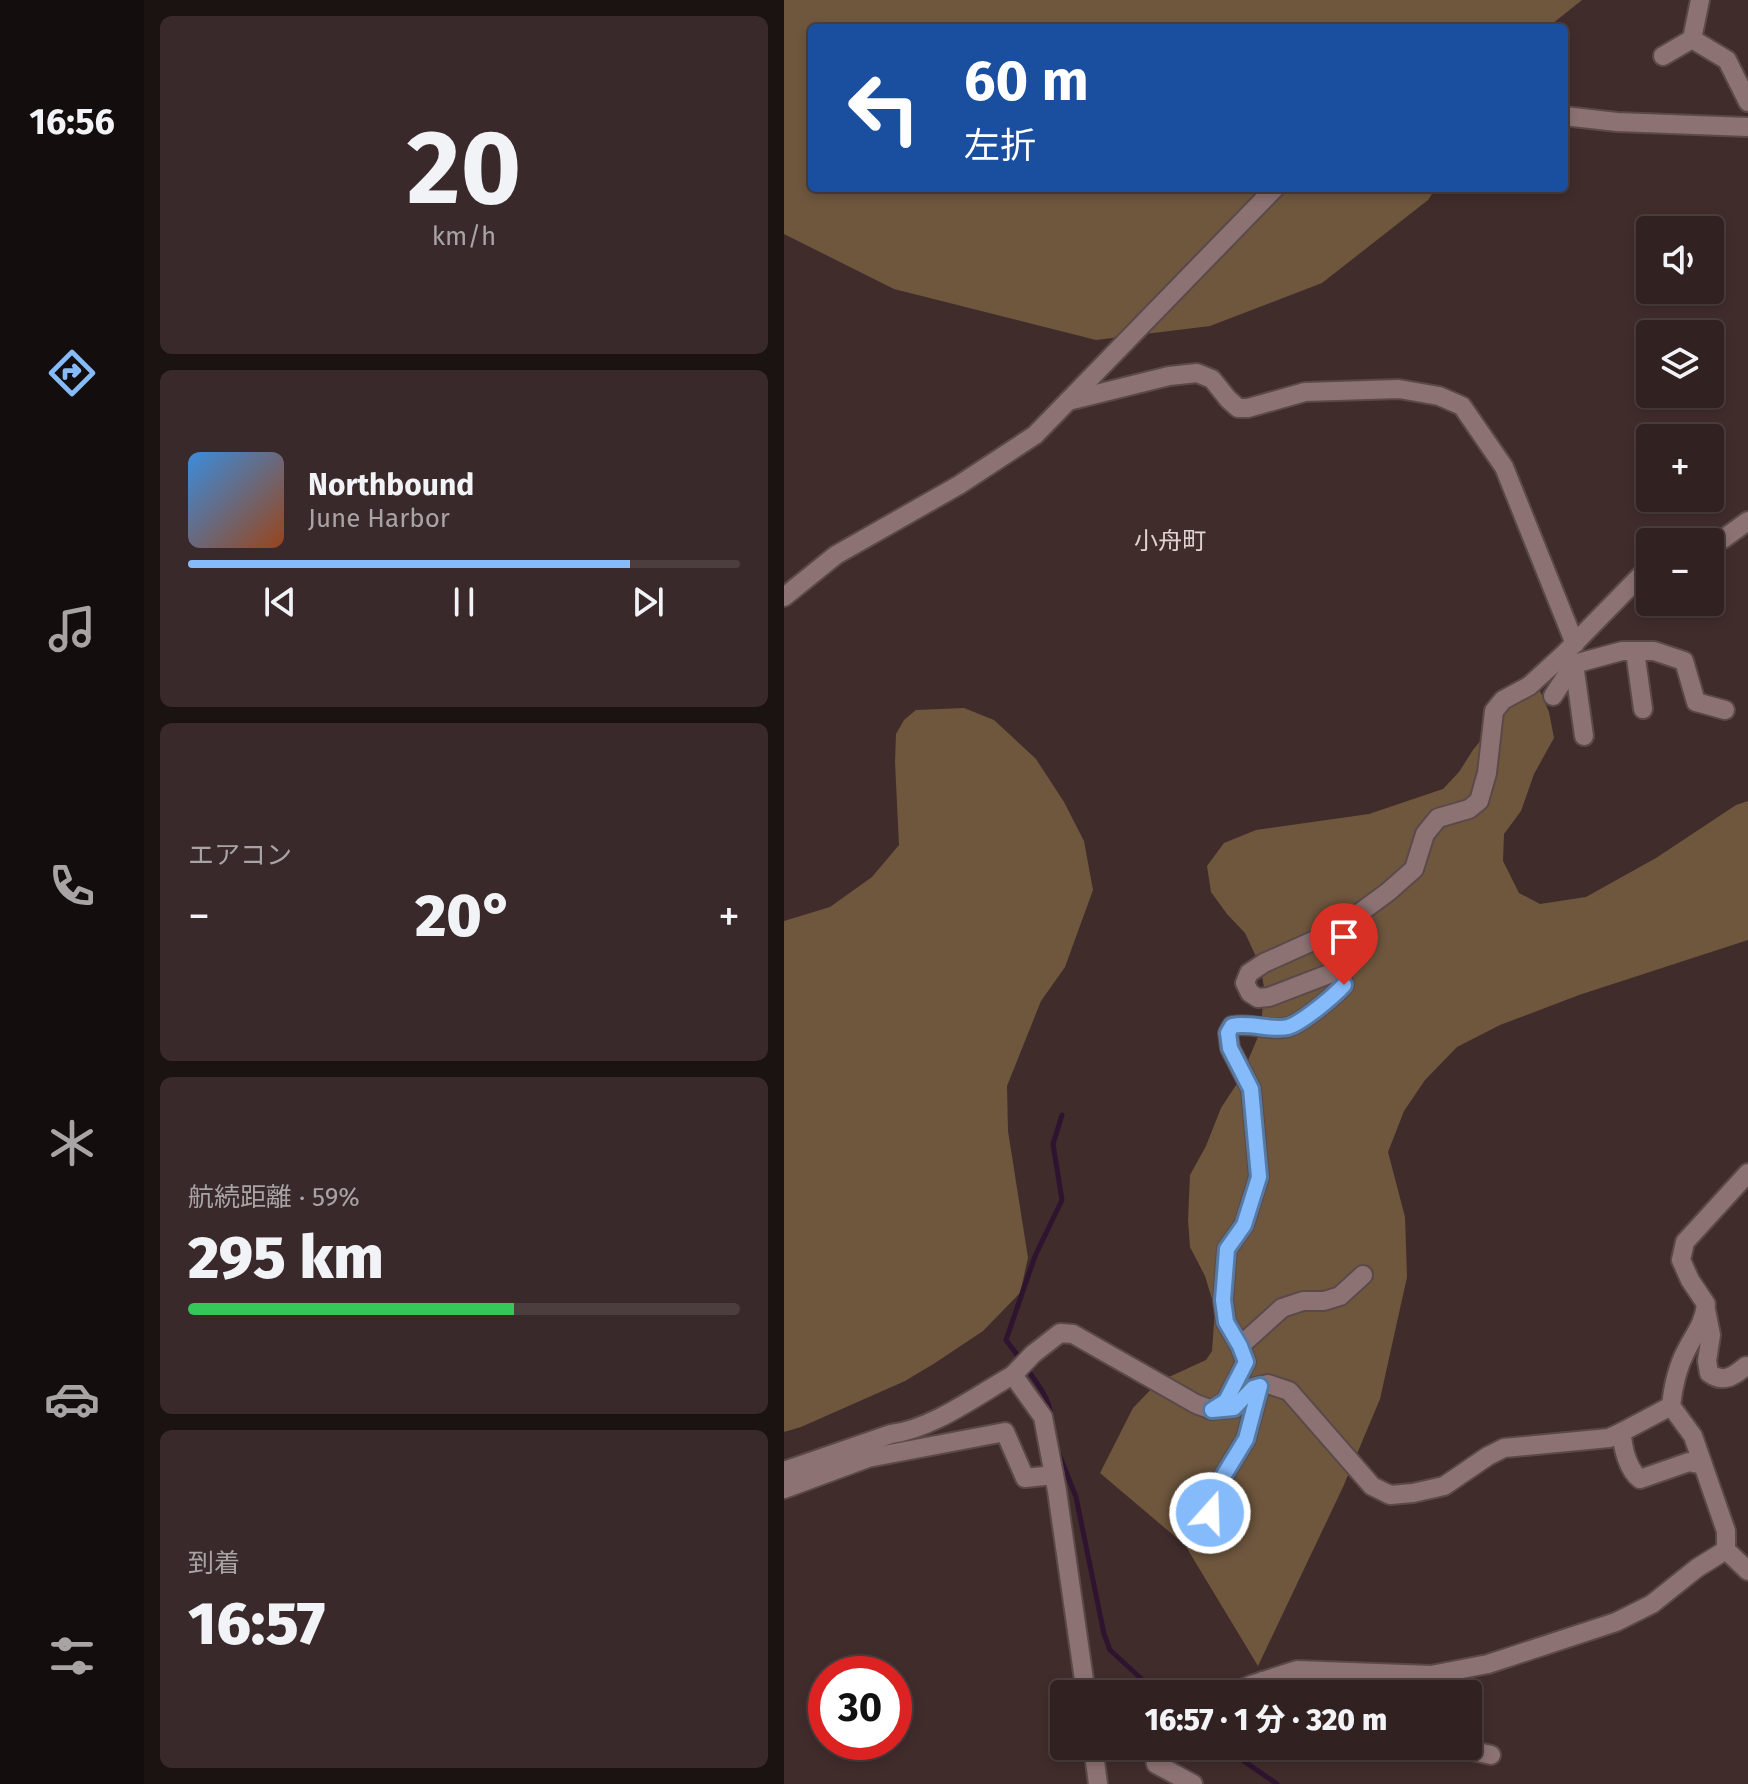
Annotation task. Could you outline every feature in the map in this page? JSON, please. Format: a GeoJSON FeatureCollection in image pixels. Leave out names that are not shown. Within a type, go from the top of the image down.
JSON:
{"type":"FeatureCollection","features":[{"type":"Feature","properties":{"kind":"street"},"geometry":{"type":"LineString","coordinates":[[1663,56],[1692,39],[1700,0]]}},
{"type":"Feature","properties":{"kind":"street"},"geometry":{"type":"LineString","coordinates":[[1692,39],[1727,60],[1748,102]]}},
{"type":"Feature","properties":{"kind":"street"},"geometry":{"type":"LineString","coordinates":[[1568,116],[1617,122],[1748,127]]}},
{"type":"Feature","properties":{"kind":"street"},"geometry":{"type":"LineString","coordinates":[[784,597],[836,555],[959,485],[1035,435],[1271,192]]}},
{"type":"Feature","properties":{"kind":"street"},"geometry":{"type":"LineString","coordinates":[[1068,401],[1169,376],[1197,373],[1212,379],[1238,408],[1305,392],[1399,389],[1439,396],[1462,406],[1504,467],[1571,654],[1584,736]]}},
{"type":"Feature","properties":{"kind":"street"},"geometry":{"type":"LineString","coordinates":[[1724,538],[1748,521]]}},
{"type":"Feature","properties":{"kind":"street"},"geometry":{"type":"LineString","coordinates":[[1212,1410],[1226,1401],[1246,1362],[1226,1322],[1223,1300],[1227,1249],[1244,1225],[1259,1177],[1251,1089],[1230,1048],[1228,1033],[1232,1026],[1243,1024],[1289,1027],[1332,999],[1344,985],[1341,975],[1334,972],[1269,997],[1258,998],[1250,993],[1245,983],[1249,973],[1292,949],[1335,931],[1414,869],[1425,834],[1438,818],[1469,809],[1479,801],[1487,773],[1494,711],[1503,700],[1529,686],[1571,654],[1636,582]]}},
{"type":"Feature","properties":{"kind":"street"},"geometry":{"type":"LineString","coordinates":[[1635,651],[1643,709]]}},
{"type":"Feature","properties":{"kind":"street"},"geometry":{"type":"LineString","coordinates":[[1571,654],[1654,651],[1684,661],[1696,702],[1725,710]]}},
{"type":"Feature","properties":{"kind":"street"},"geometry":{"type":"LineString","coordinates":[[1553,696],[1571,654]]}},
{"type":"Feature","properties":{"kind":"street"},"geometry":{"type":"LineString","coordinates":[[1746,1366],[1725,1379],[1715,1378],[1709,1373],[1707,1361],[1711,1335],[1706,1304],[1681,1260],[1685,1242],[1748,1173]]}},
{"type":"Feature","properties":{"kind":"street"},"geometry":{"type":"LineString","coordinates":[[1240,1346],[1282,1308],[1303,1301],[1324,1301],[1340,1296],[1363,1275]]}},
{"type":"Feature","properties":{"kind":"street"},"geometry":{"type":"LineString","coordinates":[[1706,1307],[1704,1321],[1685,1353],[1677,1374],[1671,1406],[1693,1436],[1726,1531],[1726,1550],[1748,1571]]}},
{"type":"Feature","properties":{"kind":"street"},"geometry":{"type":"LineString","coordinates":[[784,1471],[891,1434],[927,1425],[1016,1372],[1060,1333],[1073,1334],[1196,1404],[1212,1410],[1234,1408],[1253,1388],[1268,1384],[1289,1391],[1372,1486],[1390,1495],[1444,1486],[1504,1448],[1609,1438],[1671,1406]]}},
{"type":"Feature","properties":{"kind":"street"},"geometry":{"type":"LineString","coordinates":[[1016,1372],[1043,1417],[1084,1680]]}},
{"type":"Feature","properties":{"kind":"street"},"geometry":{"type":"LineString","coordinates":[[1210,1513],[1216,1488],[1246,1439],[1260,1386]]}},
{"type":"Feature","properties":{"kind":"street"},"geometry":{"type":"LineString","coordinates":[[784,1489],[868,1458],[1005,1432],[1025,1478],[1054,1475]]}},
{"type":"Feature","properties":{"kind":"street"},"geometry":{"type":"LineString","coordinates":[[1622,1432],[1633,1474],[1640,1479],[1689,1462],[1703,1465]]}},
{"type":"Feature","properties":{"kind":"street"},"geometry":{"type":"LineString","coordinates":[[1266,1680],[1297,1670],[1431,1675],[1488,1664],[1616,1622],[1652,1604],[1697,1568],[1726,1550]]}},
{"type":"Feature","properties":{"kind":"street"},"geometry":{"type":"LineString","coordinates":[[1482,1753],[1491,1755]]}},
{"type":"Feature","properties":{"kind":"street"},"geometry":{"type":"LineString","coordinates":[[1098,1784],[1099,1760]]}},
{"type":"Feature","properties":{"kind":"street"},"geometry":{"type":"LineString","coordinates":[[1155,1760],[1156,1764],[1193,1784]]}},
{"type":"Feature","properties":{"kind":"shaded area"},"geometry":{"type":"Polygon","coordinates":[[[784,0],[1582,0],[1552,24],[808,24],[808,192],[1433,192],[1428,200],[1322,283],[1210,326],[1096,340],[894,289],[784,234],[784,0]]]}},
{"type":"Feature","properties":{"kind":"shaded area"},"geometry":{"type":"Polygon","coordinates":[[[1540,691],[1549,712],[1554,738],[1534,774],[1521,811],[1504,834],[1503,861],[1519,893],[1540,904],[1586,897],[1656,858],[1736,805],[1748,801],[1748,940],[1579,995],[1500,1025],[1457,1047],[1425,1080],[1404,1111],[1388,1152],[1405,1217],[1407,1277],[1380,1399],[1343,1487],[1258,1666],[1185,1545],[1100,1473],[1133,1408],[1158,1382],[1206,1360],[1212,1351],[1215,1309],[1205,1276],[1190,1247],[1190,1175],[1221,1108],[1240,1079],[1261,1030],[1264,987],[1260,965],[1245,933],[1211,892],[1207,866],[1224,843],[1256,830],[1369,814],[1443,789],[1515,698],[1540,691]]]}},
{"type":"Feature","properties":{"kind":"shaded area"},"geometry":{"type":"Polygon","coordinates":[[[964,708],[994,720],[1036,759],[1064,802],[1084,841],[1093,890],[1065,967],[1041,1001],[1007,1086],[1008,1131],[1028,1258],[1020,1293],[983,1331],[905,1381],[784,1432],[784,921],[830,907],[872,877],[899,845],[896,734],[904,720],[916,710],[964,708]]]}},
{"type":"Feature","properties":{"kind":"waterway"},"geometry":{"type":"LineString","coordinates":[[1021,1360],[1006,1340],[1035,1256],[1062,1200],[1053,1144],[1062,1115]]}},
{"type":"Feature","properties":{"kind":"waterway"},"geometry":{"type":"LineString","coordinates":[[1027,1369],[1045,1396],[1053,1427]]}},
{"type":"Feature","properties":{"kind":"waterway"},"geometry":{"type":"LineString","coordinates":[[1057,1449],[1076,1497],[1104,1634],[1110,1650],[1143,1680]]}},
{"type":"Feature","properties":{"kind":"waterway"},"geometry":{"type":"LineString","coordinates":[[1242,1760],[1277,1784]]}},
{"type":"Feature","properties":{"kind":"district","name":"小舟町"},"geometry":{"type":"Point","coordinates":[1170,541]}},
{"type":"Feature","properties":{"kind":"route"},"geometry":{"type":"LineString","coordinates":[[1210,1513],[1216,1488],[1246,1439],[1260,1386],[1253,1388],[1234,1408],[1212,1410],[1226,1401],[1246,1362],[1226,1322],[1223,1300],[1227,1249],[1244,1225],[1259,1177],[1251,1089],[1230,1048],[1228,1033],[1232,1026],[1243,1024],[1289,1027],[1332,999],[1344,985]]}}]}
